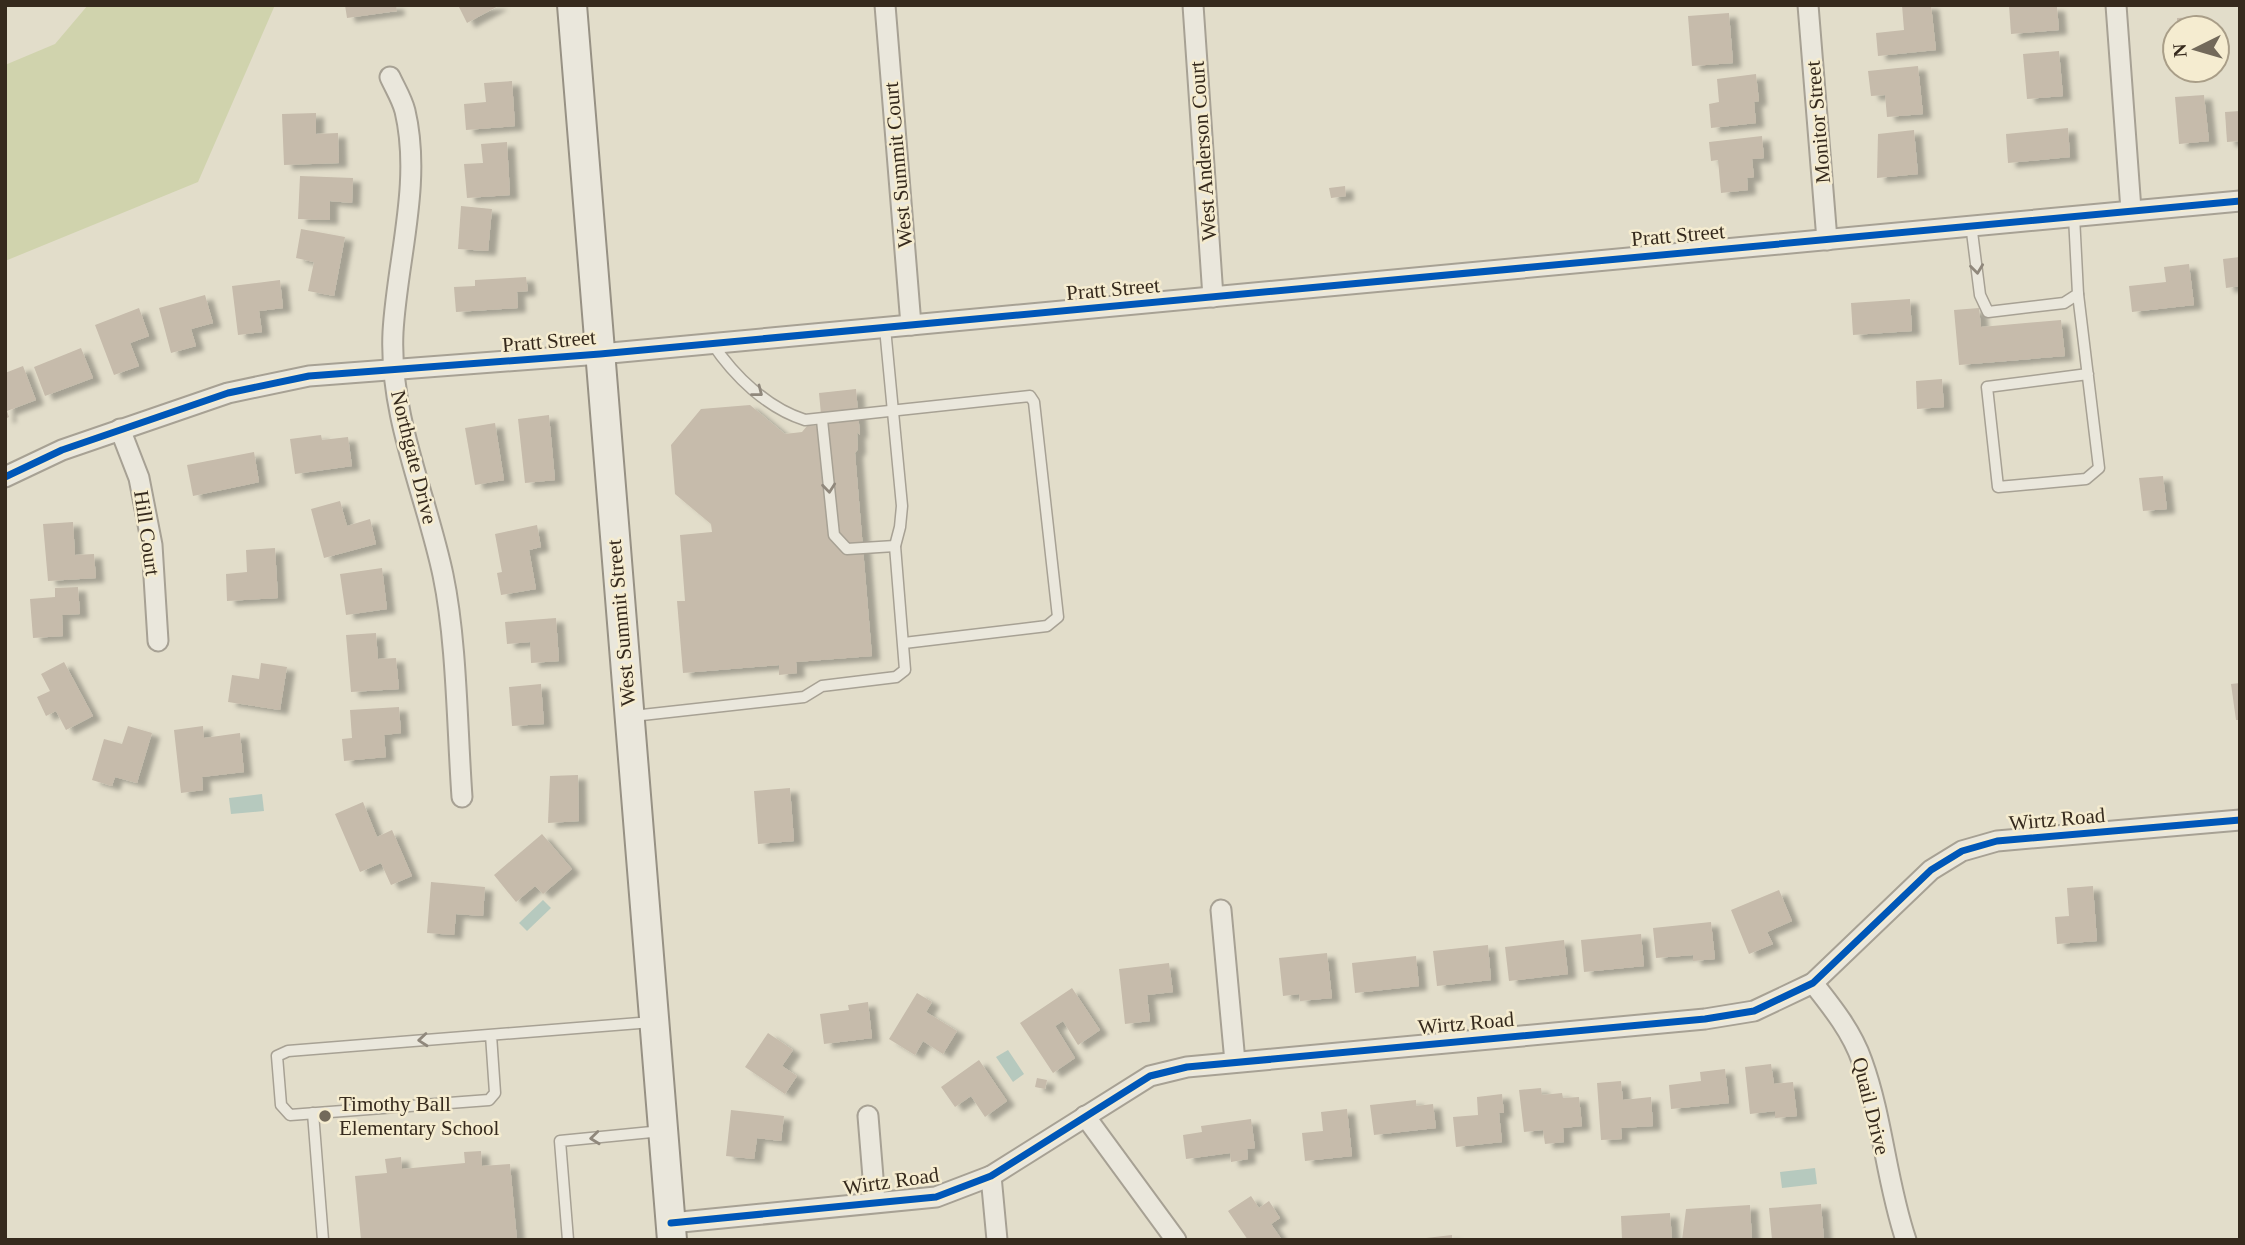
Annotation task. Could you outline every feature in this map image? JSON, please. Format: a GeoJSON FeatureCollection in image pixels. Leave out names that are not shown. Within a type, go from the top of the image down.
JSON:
{"type":"FeatureCollection","features":[{"type":"Feature","properties":{"kind":"street","name":"West Summit Street"},"geometry":{"type":"LineString","coordinates":[[572,5],[652,1021],[672,1231]]}},
{"type":"Feature","properties":{"kind":"street","name":"West Summit Court"},"geometry":{"type":"LineString","coordinates":[[885,5],[911,325]]}},
{"type":"Feature","properties":{"kind":"street","name":"West Anderson Court"},"geometry":{"type":"LineString","coordinates":[[1193,5],[1213,297]]}},
{"type":"Feature","properties":{"kind":"street","name":"Monitor Street"},"geometry":{"type":"LineString","coordinates":[[1808,5],[1828,240]]}},
{"type":"Feature","properties":{"kind":"street"},"geometry":{"type":"LineString","coordinates":[[2116,5],[2131,210]]}},
{"type":"Feature","properties":{"kind":"street","name":"Northgate Drive"},"geometry":{"type":"LineString","coordinates":[[390,77],[405,109],[410,149],[408,204],[396,278],[393,372],[399,418],[444,578],[462,797]]}},
{"type":"Feature","properties":{"kind":"street","name":"Pratt Street"},"geometry":{"type":"LineString","coordinates":[[5,477],[61,450],[228,393],[309,376],[600,355],[1828,240],[1971,224],[2240,201]]}},
{"type":"Feature","properties":{"kind":"street","name":"Hill Court"},"geometry":{"type":"LineString","coordinates":[[120,429],[139,478],[152,545],[158,641]]}},
{"type":"Feature","properties":{"kind":"street","name":"Wirtz Road"},"geometry":{"type":"LineString","coordinates":[[672,1231],[875,1202],[936,1197],[991,1176],[1150,1076],[1187,1067],[1705,1019],[1754,1011],[1813,984],[1931,870],[1962,851],[1997,841],[2240,820]]}},
{"type":"Feature","properties":{"kind":"street"},"geometry":{"type":"LineString","coordinates":[[1221,910],[1236,1062]]}},
{"type":"Feature","properties":{"kind":"street","name":"Quail Drive"},"geometry":{"type":"LineString","coordinates":[[1813,984],[1841,1020],[1862,1059],[1878,1122],[1893,1201],[1906,1240]]}},
{"type":"Feature","properties":{"kind":"street"},"geometry":{"type":"LineString","coordinates":[[868,1116],[875,1202]]}},
{"type":"Feature","properties":{"kind":"street"},"geometry":{"type":"LineString","coordinates":[[1084,1116],[1176,1240]]}},
{"type":"Feature","properties":{"kind":"street"},"geometry":{"type":"LineString","coordinates":[[991,1176],[997,1240]]}},
{"type":"Feature","properties":{"kind":"lane"},"geometry":{"type":"LineString","coordinates":[[2074,215],[2078,294],[2088,374],[2099,468],[2086,479],[1998,487],[1987,387],[2088,374]]}},
{"type":"Feature","properties":{"kind":"lane"},"geometry":{"type":"LineString","coordinates":[[1971,224],[1979,295],[1988,312],[2063,303],[2078,294]]}},
{"type":"Feature","properties":{"kind":"lane"},"geometry":{"type":"LineString","coordinates":[[629,716],[804,697],[822,686],[896,677],[905,670],[895,546],[902,506],[885,328]]}},
{"type":"Feature","properties":{"kind":"lane"},"geometry":{"type":"LineString","coordinates":[[712,343],[730,369],[786,414],[805,420],[1030,396],[1034,402],[1058,617],[1048,626],[904,643]]}},
{"type":"Feature","properties":{"kind":"lane"},"geometry":{"type":"LineString","coordinates":[[822,420],[834,535],[839,544],[847,548],[895,546]]}},
{"type":"Feature","properties":{"kind":"lane"},"geometry":{"type":"LineString","coordinates":[[491,1035],[495,1093],[489,1100],[290,1115],[281,1105],[277,1056],[288,1051],[652,1021]]}},
{"type":"Feature","properties":{"kind":"lane"},"geometry":{"type":"LineString","coordinates":[[313,1113],[323,1240]]}},
{"type":"Feature","properties":{"kind":"lane"},"geometry":{"type":"LineString","coordinates":[[568,1240],[560,1141],[663,1131]]}},
{"type":"Feature","properties":{"kind":"green space"},"geometry":{"type":"Polygon","coordinates":[[[88,5],[275,5],[198,182],[5,261],[5,65],[55,44],[88,5]]]}},
{"type":"Feature","properties":{"kind":"shaded area"},"geometry":{"type":"Polygon","coordinates":[[[262,794],[264,811],[231,814],[229,798],[262,794]]]}},
{"type":"Feature","properties":{"kind":"shaded area"},"geometry":{"type":"Polygon","coordinates":[[[543,900],[551,908],[527,931],[519,923],[543,900]]]}},
{"type":"Feature","properties":{"kind":"shaded area"},"geometry":{"type":"Polygon","coordinates":[[[1008,1050],[1024,1074],[1013,1082],[996,1057],[1008,1050]]]}},
{"type":"Feature","properties":{"kind":"shaded area"},"geometry":{"type":"Polygon","coordinates":[[[1815,1168],[1817,1184],[1782,1188],[1780,1172],[1815,1168]]]}},
{"type":"Feature","properties":{"kind":"building"},"geometry":{"type":"Polygon","coordinates":[[[345,5],[396,5],[397,11],[347,18],[345,5]]]}},
{"type":"Feature","properties":{"kind":"building"},"geometry":{"type":"Polygon","coordinates":[[[458,5],[500,5],[467,23],[458,5]]]}},
{"type":"Feature","properties":{"kind":"building"},"geometry":{"type":"Polygon","coordinates":[[[1902,5],[1931,5],[1936,50],[1878,56],[1876,33],[1904,30],[1902,5]]]}},
{"type":"Feature","properties":{"kind":"building"},"geometry":{"type":"Polygon","coordinates":[[[2009,5],[2057,7],[2059,30],[2011,34],[2009,5]]]}},
{"type":"Feature","properties":{"kind":"building"},"geometry":{"type":"Polygon","coordinates":[[[1729,13],[1733,63],[1692,66],[1688,16],[1729,13]]]}},
{"type":"Feature","properties":{"kind":"building"},"geometry":{"type":"Polygon","coordinates":[[[2059,51],[2063,96],[2027,99],[2023,54],[2059,51]]]}},
{"type":"Feature","properties":{"kind":"building"},"geometry":{"type":"Polygon","coordinates":[[[1918,66],[1923,114],[1887,117],[1885,95],[1871,96],[1868,71],[1918,66]]]}},
{"type":"Feature","properties":{"kind":"building"},"geometry":{"type":"Polygon","coordinates":[[[1756,74],[1759,101],[1754,102],[1756,123],[1711,128],[1709,104],[1719,102],[1717,79],[1756,74]]]}},
{"type":"Feature","properties":{"kind":"building"},"geometry":{"type":"Polygon","coordinates":[[[512,81],[515,126],[466,130],[464,104],[486,102],[484,83],[512,81]]]}},
{"type":"Feature","properties":{"kind":"building"},"geometry":{"type":"Polygon","coordinates":[[[2204,95],[2209,141],[2179,144],[2175,97],[2204,95]]]}},
{"type":"Feature","properties":{"kind":"building"},"geometry":{"type":"Polygon","coordinates":[[[2240,111],[2240,141],[2227,142],[2225,112],[2240,111]]]}},
{"type":"Feature","properties":{"kind":"building"},"geometry":{"type":"Polygon","coordinates":[[[316,113],[316,134],[338,133],[339,163],[284,165],[282,114],[316,113]]]}},
{"type":"Feature","properties":{"kind":"building"},"geometry":{"type":"Polygon","coordinates":[[[2068,128],[2070,157],[2008,163],[2006,134],[2068,128]]]}},
{"type":"Feature","properties":{"kind":"building"},"geometry":{"type":"Polygon","coordinates":[[[1914,130],[1918,174],[1877,178],[1878,134],[1914,130]]]}},
{"type":"Feature","properties":{"kind":"building"},"geometry":{"type":"Polygon","coordinates":[[[1762,136],[1764,158],[1752,159],[1754,177],[1747,178],[1748,190],[1721,193],[1718,160],[1711,161],[1709,142],[1762,136]]]}},
{"type":"Feature","properties":{"kind":"building"},"geometry":{"type":"Polygon","coordinates":[[[507,142],[510,195],[467,198],[464,164],[483,163],[481,144],[507,142]]]}},
{"type":"Feature","properties":{"kind":"building"},"geometry":{"type":"Polygon","coordinates":[[[300,176],[353,178],[352,203],[330,201],[330,220],[298,219],[300,176]]]}},
{"type":"Feature","properties":{"kind":"building"},"geometry":{"type":"Polygon","coordinates":[[[1345,186],[1346,196],[1331,198],[1329,188],[1345,186]]]}},
{"type":"Feature","properties":{"kind":"building"},"geometry":{"type":"Polygon","coordinates":[[[461,206],[492,209],[488,251],[458,249],[461,206]]]}},
{"type":"Feature","properties":{"kind":"building"},"geometry":{"type":"Polygon","coordinates":[[[301,229],[345,237],[334,296],[308,291],[314,262],[296,258],[301,229]]]}},
{"type":"Feature","properties":{"kind":"building"},"geometry":{"type":"Polygon","coordinates":[[[2240,257],[2240,286],[2226,288],[2223,259],[2240,257]]]}},
{"type":"Feature","properties":{"kind":"building"},"geometry":{"type":"Polygon","coordinates":[[[2189,264],[2194,305],[2132,312],[2129,286],[2166,282],[2164,267],[2189,264]]]}},
{"type":"Feature","properties":{"kind":"building"},"geometry":{"type":"Polygon","coordinates":[[[526,277],[528,291],[517,292],[518,308],[456,312],[454,287],[475,286],[475,280],[526,277]]]}},
{"type":"Feature","properties":{"kind":"building"},"geometry":{"type":"Polygon","coordinates":[[[280,280],[283,308],[259,311],[262,332],[238,335],[232,286],[280,280]]]}},
{"type":"Feature","properties":{"kind":"building"},"geometry":{"type":"Polygon","coordinates":[[[205,295],[213,323],[191,329],[196,346],[171,353],[159,308],[205,295]]]}},
{"type":"Feature","properties":{"kind":"building"},"geometry":{"type":"Polygon","coordinates":[[[1910,299],[1912,331],[1853,335],[1851,303],[1910,299]]]}},
{"type":"Feature","properties":{"kind":"building"},"geometry":{"type":"Polygon","coordinates":[[[139,308],[149,336],[130,343],[139,366],[114,375],[95,325],[139,308]]]}},
{"type":"Feature","properties":{"kind":"building"},"geometry":{"type":"Polygon","coordinates":[[[1979,308],[1981,327],[2061,320],[2065,356],[1959,365],[1954,310],[1979,308]]]}},
{"type":"Feature","properties":{"kind":"building"},"geometry":{"type":"Polygon","coordinates":[[[81,348],[93,378],[45,396],[34,367],[81,348]]]}},
{"type":"Feature","properties":{"kind":"building"},"geometry":{"type":"Polygon","coordinates":[[[23,366],[36,400],[7,411],[9,417],[5,419],[5,373],[23,366]]]}},
{"type":"Feature","properties":{"kind":"building"},"geometry":{"type":"Polygon","coordinates":[[[1942,379],[1944,407],[1917,409],[1916,381],[1942,379]]]}},
{"type":"Feature","properties":{"kind":"building"},"geometry":{"type":"Polygon","coordinates":[[[856,389],[860,435],[857,432],[858,449],[855,453],[872,656],[796,662],[797,673],[779,675],[779,665],[683,673],[677,601],[685,601],[680,535],[712,532],[711,524],[675,494],[671,445],[701,409],[750,405],[785,434],[802,432],[807,426],[822,425],[819,393],[856,389]]]}},
{"type":"Feature","properties":{"kind":"building"},"geometry":{"type":"Polygon","coordinates":[[[549,415],[555,480],[525,483],[518,419],[549,415]]]}},
{"type":"Feature","properties":{"kind":"building"},"geometry":{"type":"Polygon","coordinates":[[[495,423],[504,480],[475,485],[465,428],[495,423]]]}},
{"type":"Feature","properties":{"kind":"building"},"geometry":{"type":"Polygon","coordinates":[[[321,435],[322,440],[348,437],[352,466],[295,474],[290,439],[321,435]]]}},
{"type":"Feature","properties":{"kind":"building"},"geometry":{"type":"Polygon","coordinates":[[[254,452],[259,482],[193,496],[187,465],[254,452]]]}},
{"type":"Feature","properties":{"kind":"building"},"geometry":{"type":"Polygon","coordinates":[[[2163,476],[2167,509],[2143,511],[2139,478],[2163,476]]]}},
{"type":"Feature","properties":{"kind":"building"},"geometry":{"type":"Polygon","coordinates":[[[340,501],[347,526],[370,519],[376,544],[324,558],[311,509],[340,501]]]}},
{"type":"Feature","properties":{"kind":"building"},"geometry":{"type":"Polygon","coordinates":[[[73,522],[75,555],[94,554],[96,578],[48,581],[43,524],[73,522]]]}},
{"type":"Feature","properties":{"kind":"building"},"geometry":{"type":"Polygon","coordinates":[[[537,525],[541,547],[529,550],[536,589],[501,595],[497,573],[502,572],[495,534],[537,525]]]}},
{"type":"Feature","properties":{"kind":"building"},"geometry":{"type":"Polygon","coordinates":[[[275,548],[278,598],[227,601],[226,574],[247,572],[246,550],[275,548]]]}},
{"type":"Feature","properties":{"kind":"building"},"geometry":{"type":"Polygon","coordinates":[[[382,568],[387,609],[346,615],[340,574],[382,568]]]}},
{"type":"Feature","properties":{"kind":"building"},"geometry":{"type":"Polygon","coordinates":[[[78,587],[80,614],[62,615],[63,636],[33,638],[30,599],[55,597],[55,588],[78,587]]]}},
{"type":"Feature","properties":{"kind":"building"},"geometry":{"type":"Polygon","coordinates":[[[556,618],[559,661],[531,663],[530,642],[507,644],[505,622],[556,618]]]}},
{"type":"Feature","properties":{"kind":"building"},"geometry":{"type":"Polygon","coordinates":[[[376,633],[378,659],[396,658],[399,689],[351,692],[346,635],[376,633]]]}},
{"type":"Feature","properties":{"kind":"building"},"geometry":{"type":"Polygon","coordinates":[[[64,662],[93,716],[66,730],[56,711],[46,716],[37,697],[50,691],[41,674],[64,662]]]}},
{"type":"Feature","properties":{"kind":"building"},"geometry":{"type":"Polygon","coordinates":[[[261,663],[287,667],[280,710],[228,702],[232,675],[259,679],[261,663]]]}},
{"type":"Feature","properties":{"kind":"building"},"geometry":{"type":"Polygon","coordinates":[[[2240,683],[2240,720],[2236,720],[2231,684],[2240,683]]]}},
{"type":"Feature","properties":{"kind":"building"},"geometry":{"type":"Polygon","coordinates":[[[541,684],[544,724],[512,726],[509,687],[541,684]]]}},
{"type":"Feature","properties":{"kind":"building"},"geometry":{"type":"Polygon","coordinates":[[[399,707],[401,733],[384,735],[386,757],[344,761],[342,739],[352,738],[350,710],[399,707]]]}},
{"type":"Feature","properties":{"kind":"building"},"geometry":{"type":"Polygon","coordinates":[[[128,726],[152,733],[137,783],[115,777],[112,786],[92,780],[104,739],[122,744],[128,726]]]}},
{"type":"Feature","properties":{"kind":"building"},"geometry":{"type":"Polygon","coordinates":[[[203,726],[204,738],[240,733],[244,772],[202,777],[203,790],[181,793],[174,730],[203,726]]]}},
{"type":"Feature","properties":{"kind":"building"},"geometry":{"type":"Polygon","coordinates":[[[578,775],[579,821],[548,823],[550,776],[578,775]]]}},
{"type":"Feature","properties":{"kind":"building"},"geometry":{"type":"Polygon","coordinates":[[[790,788],[794,841],[758,844],[754,791],[790,788]]]}},
{"type":"Feature","properties":{"kind":"building"},"geometry":{"type":"Polygon","coordinates":[[[363,802],[377,837],[392,830],[412,876],[391,885],[381,863],[360,872],[335,814],[363,802]]]}},
{"type":"Feature","properties":{"kind":"building"},"geometry":{"type":"Polygon","coordinates":[[[542,834],[572,869],[543,894],[535,886],[516,902],[494,875],[542,834]]]}},
{"type":"Feature","properties":{"kind":"building"},"geometry":{"type":"Polygon","coordinates":[[[431,882],[485,887],[483,916],[456,914],[454,935],[427,933],[431,882]]]}},
{"type":"Feature","properties":{"kind":"building"},"geometry":{"type":"Polygon","coordinates":[[[2093,886],[2097,941],[2057,944],[2055,917],[2069,916],[2067,888],[2093,886]]]}},
{"type":"Feature","properties":{"kind":"building"},"geometry":{"type":"Polygon","coordinates":[[[1779,890],[1792,921],[1767,932],[1773,944],[1749,954],[1731,910],[1779,890]]]}},
{"type":"Feature","properties":{"kind":"building"},"geometry":{"type":"Polygon","coordinates":[[[1711,922],[1715,959],[1693,961],[1693,955],[1656,958],[1653,928],[1711,922]]]}},
{"type":"Feature","properties":{"kind":"building"},"geometry":{"type":"Polygon","coordinates":[[[1641,934],[1644,966],[1584,972],[1581,940],[1641,934]]]}},
{"type":"Feature","properties":{"kind":"building"},"geometry":{"type":"Polygon","coordinates":[[[1564,940],[1568,974],[1509,981],[1505,947],[1564,940]]]}},
{"type":"Feature","properties":{"kind":"building"},"geometry":{"type":"Polygon","coordinates":[[[1488,945],[1491,980],[1437,986],[1433,951],[1488,945]]]}},
{"type":"Feature","properties":{"kind":"building"},"geometry":{"type":"Polygon","coordinates":[[[1327,953],[1332,998],[1300,1001],[1299,994],[1283,996],[1279,958],[1327,953]]]}},
{"type":"Feature","properties":{"kind":"building"},"geometry":{"type":"Polygon","coordinates":[[[1416,956],[1419,986],[1355,993],[1352,963],[1416,956]]]}},
{"type":"Feature","properties":{"kind":"building"},"geometry":{"type":"Polygon","coordinates":[[[1169,963],[1173,992],[1147,995],[1150,1021],[1125,1024],[1119,969],[1169,963]]]}},
{"type":"Feature","properties":{"kind":"building"},"geometry":{"type":"Polygon","coordinates":[[[1072,988],[1100,1030],[1078,1045],[1063,1021],[1055,1026],[1075,1058],[1053,1073],[1020,1023],[1072,988]]]}},
{"type":"Feature","properties":{"kind":"building"},"geometry":{"type":"Polygon","coordinates":[[[917,993],[932,1002],[926,1012],[957,1031],[943,1054],[923,1041],[915,1055],[889,1039],[917,993]]]}},
{"type":"Feature","properties":{"kind":"building"},"geometry":{"type":"Polygon","coordinates":[[[868,1002],[872,1038],[824,1044],[820,1014],[849,1010],[848,1005],[868,1002]]]}},
{"type":"Feature","properties":{"kind":"building"},"geometry":{"type":"Polygon","coordinates":[[[768,1033],[793,1050],[782,1066],[797,1076],[785,1094],[745,1067],[768,1033]]]}},
{"type":"Feature","properties":{"kind":"building"},"geometry":{"type":"Polygon","coordinates":[[[979,1060],[1007,1101],[985,1117],[971,1096],[955,1107],[941,1087],[979,1060]]]}},
{"type":"Feature","properties":{"kind":"building"},"geometry":{"type":"Polygon","coordinates":[[[1771,1064],[1774,1084],[1793,1082],[1797,1116],[1775,1118],[1775,1111],[1750,1114],[1745,1067],[1771,1064]]]}},
{"type":"Feature","properties":{"kind":"building"},"geometry":{"type":"Polygon","coordinates":[[[1725,1069],[1729,1103],[1671,1109],[1669,1085],[1701,1081],[1700,1072],[1725,1069]]]}},
{"type":"Feature","properties":{"kind":"building"},"geometry":{"type":"Polygon","coordinates":[[[1037,1078],[1047,1080],[1045,1089],[1035,1087],[1037,1078]]]}},
{"type":"Feature","properties":{"kind":"building"},"geometry":{"type":"Polygon","coordinates":[[[1621,1081],[1623,1100],[1651,1097],[1653,1126],[1621,1128],[1622,1139],[1601,1140],[1597,1083],[1621,1081]]]}},
{"type":"Feature","properties":{"kind":"building"},"geometry":{"type":"Polygon","coordinates":[[[1541,1088],[1542,1095],[1562,1093],[1563,1098],[1579,1097],[1582,1126],[1563,1128],[1564,1142],[1545,1144],[1543,1130],[1524,1132],[1519,1090],[1541,1088]]]}},
{"type":"Feature","properties":{"kind":"building"},"geometry":{"type":"Polygon","coordinates":[[[1502,1094],[1504,1113],[1499,1113],[1502,1142],[1456,1147],[1453,1117],[1478,1115],[1477,1097],[1502,1094]]]}},
{"type":"Feature","properties":{"kind":"building"},"geometry":{"type":"Polygon","coordinates":[[[1416,1100],[1416,1106],[1433,1104],[1436,1128],[1374,1135],[1370,1105],[1416,1100]]]}},
{"type":"Feature","properties":{"kind":"building"},"geometry":{"type":"Polygon","coordinates":[[[1347,1109],[1352,1156],[1305,1161],[1302,1133],[1323,1131],[1321,1112],[1347,1109]]]}},
{"type":"Feature","properties":{"kind":"building"},"geometry":{"type":"Polygon","coordinates":[[[731,1110],[784,1116],[781,1141],[757,1138],[754,1159],[726,1156],[731,1110]]]}},
{"type":"Feature","properties":{"kind":"building"},"geometry":{"type":"Polygon","coordinates":[[[1251,1119],[1255,1148],[1247,1149],[1248,1159],[1231,1162],[1230,1153],[1186,1159],[1183,1135],[1202,1132],[1201,1126],[1251,1119]]]}},
{"type":"Feature","properties":{"kind":"building"},"geometry":{"type":"Polygon","coordinates":[[[481,1151],[482,1166],[510,1164],[517,1240],[361,1240],[355,1176],[387,1173],[385,1159],[401,1157],[402,1169],[465,1163],[464,1152],[481,1151]]]}},
{"type":"Feature","properties":{"kind":"building"},"geometry":{"type":"Polygon","coordinates":[[[1251,1196],[1259,1208],[1269,1201],[1280,1218],[1271,1224],[1282,1240],[1248,1240],[1228,1211],[1251,1196]]]}},
{"type":"Feature","properties":{"kind":"building"},"geometry":{"type":"Polygon","coordinates":[[[1821,1204],[1824,1240],[1772,1240],[1769,1208],[1821,1204]]]}},
{"type":"Feature","properties":{"kind":"building"},"geometry":{"type":"Polygon","coordinates":[[[1750,1205],[1752,1240],[1682,1240],[1686,1209],[1750,1205]]]}},
{"type":"Feature","properties":{"kind":"building"},"geometry":{"type":"Polygon","coordinates":[[[1670,1213],[1672,1240],[1622,1240],[1621,1216],[1670,1213]]]}},
{"type":"Feature","properties":{"kind":"building"},"geometry":{"type":"Polygon","coordinates":[[[1452,1235],[1452,1240],[1426,1240],[1426,1238],[1452,1235]]]}},
{"type":"Feature","properties":{"kind":"cycle path"},"geometry":{"type":"LineString","coordinates":[[5,477],[62,450],[228,393],[309,376],[600,354],[2240,201]]}},
{"type":"Feature","properties":{"kind":"cycle path"},"geometry":{"type":"LineString","coordinates":[[671,1223],[936,1197],[991,1176],[1150,1076],[1187,1067],[1705,1019],[1754,1011],[1813,983],[1931,870],[1962,851],[1997,841],[2240,820]]}},
{"type":"Feature","properties":{"kind":"place","name":"Timothy Ball Elementary School"},"geometry":{"type":"Point","coordinates":[325,1116]}}]}
